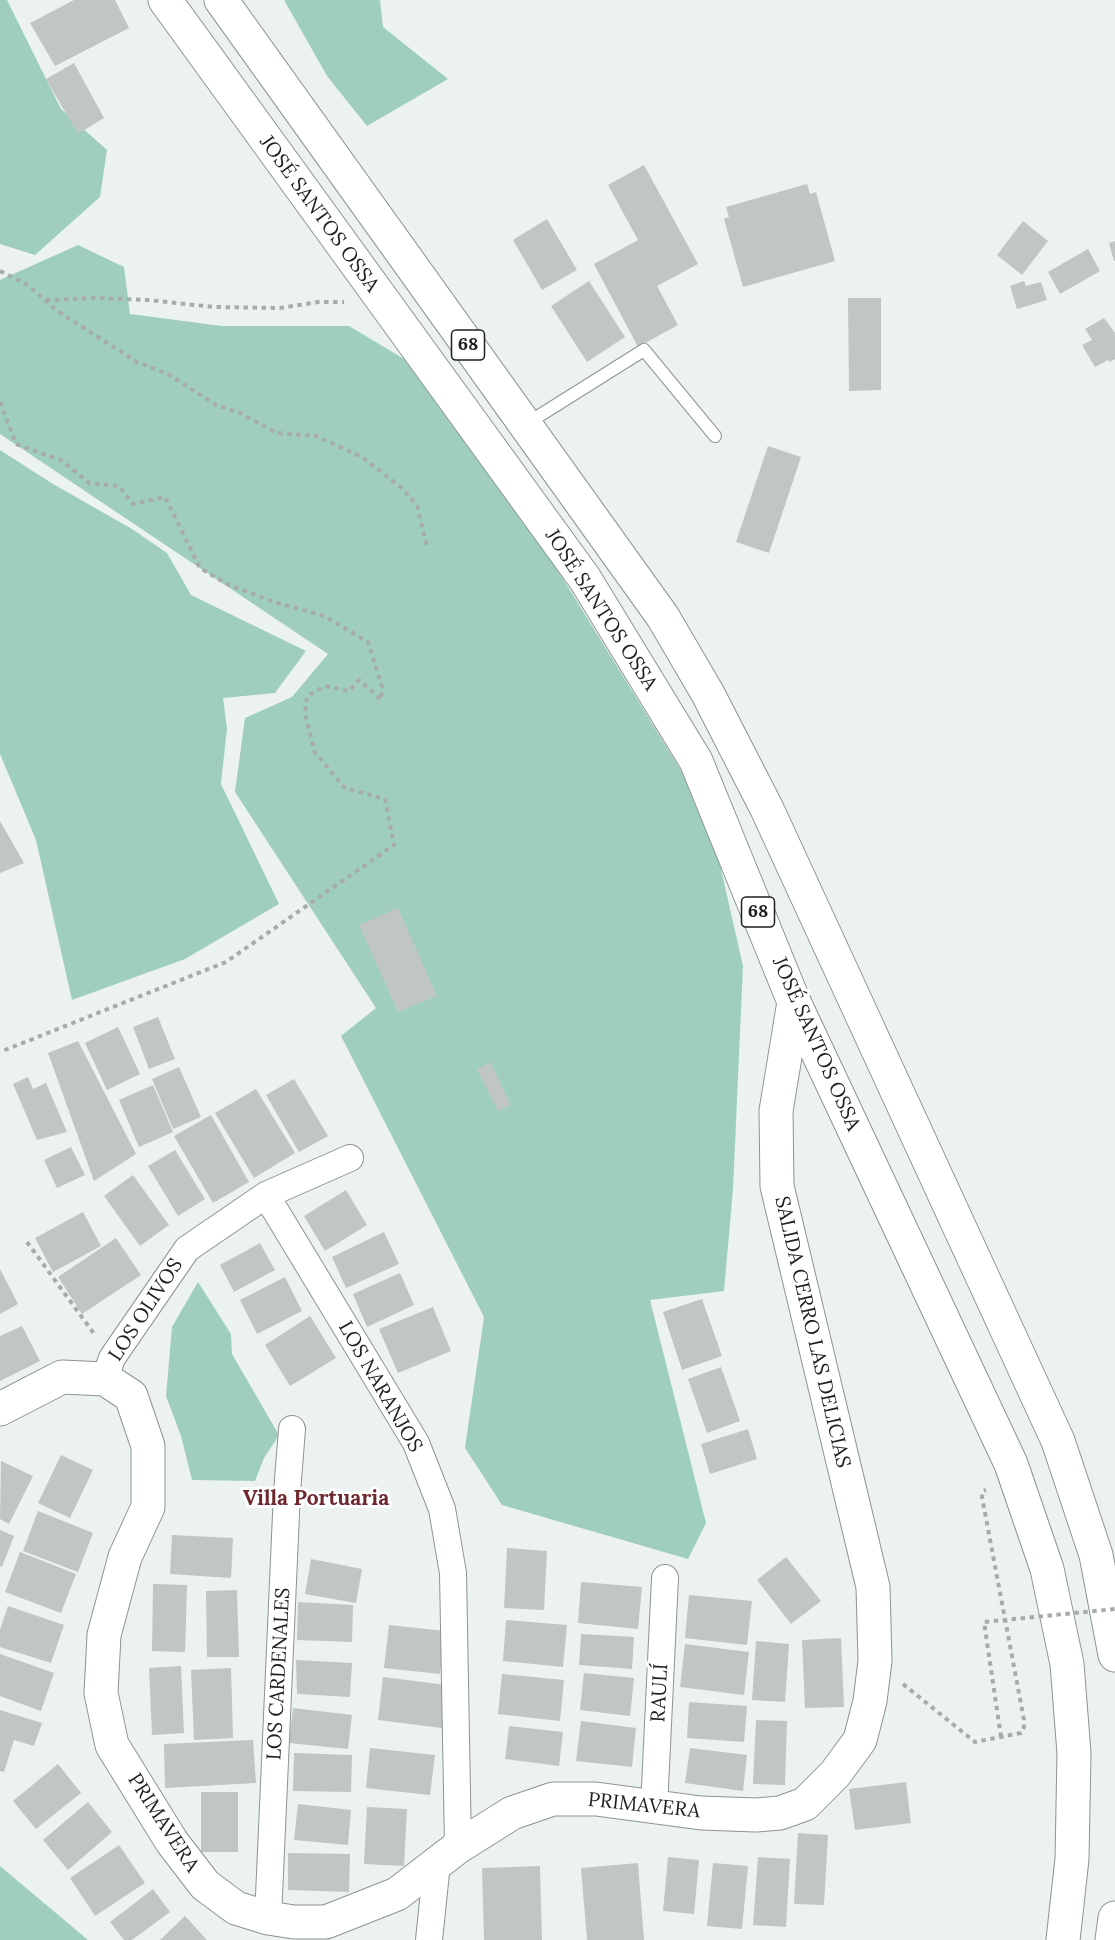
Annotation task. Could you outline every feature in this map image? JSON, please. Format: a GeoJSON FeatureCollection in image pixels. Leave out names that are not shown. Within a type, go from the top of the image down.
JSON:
{"type":"FeatureCollection","features":[{"type":"Feature","properties":{"kind":"main road","name":"JOSÉ SANTOS OSSA"},"geometry":{"type":"LineString","coordinates":[[165,0],[585,579],[696,761],[794,1002],[1011,1464],[1047,1569],[1067,1664],[1074,1752],[1072,1859],[1063,1940]]}},
{"type":"Feature","properties":{"kind":"main road","name":"68"},"geometry":{"type":"LineString","coordinates":[[221,0],[663,617],[708,694],[767,809],[1058,1441],[1096,1555],[1115,1655]]}},
{"type":"Feature","properties":{"kind":"main road","name":"SALIDA CERRO LAS DELICIAS"},"geometry":{"type":"LineString","coordinates":[[794,1002],[776,1111],[777,1186],[873,1587],[875,1661]]}},
{"type":"Feature","properties":{"kind":"main road","name":"PRIMAVERA"},"geometry":{"type":"LineString","coordinates":[[109,1368],[131,1396],[148,1446],[148,1507],[125,1557],[104,1635],[101,1693],[112,1745],[172,1842],[205,1885],[236,1908],[268,1918],[294,1922],[327,1922],[396,1894],[448,1855],[512,1813],[553,1799],[596,1799],[701,1813],[756,1815],[780,1813],[804,1804],[835,1774],[860,1740],[870,1701],[875,1661]]}},
{"type":"Feature","properties":{"kind":"main road"},"geometry":{"type":"LineString","coordinates":[[0,1409],[62,1377],[109,1368]]}},
{"type":"Feature","properties":{"kind":"main road"},"geometry":{"type":"LineString","coordinates":[[1112,1940],[1115,1918]]}},
{"type":"Feature","properties":{"kind":"street","name":"LOS OLIVOS"},"geometry":{"type":"LineString","coordinates":[[109,1368],[186,1249],[266,1195],[350,1158]]}},
{"type":"Feature","properties":{"kind":"street","name":"LOS NARANJOS"},"geometry":{"type":"LineString","coordinates":[[266,1195],[416,1443],[442,1509],[453,1573],[448,1855],[429,1940]]}},
{"type":"Feature","properties":{"kind":"street","name":"LOS CARDENALES"},"geometry":{"type":"LineString","coordinates":[[268,1918],[287,1492],[292,1429]]}},
{"type":"Feature","properties":{"kind":"street","name":"RAULÍ"},"geometry":{"type":"LineString","coordinates":[[654,1808],[665,1578]]}},
{"type":"Feature","properties":{"kind":"lane"},"geometry":{"type":"LineString","coordinates":[[525,424],[644,350],[715,436]]}},
{"type":"Feature","properties":{"kind":"path"},"geometry":{"type":"LineString","coordinates":[[0,271],[28,285],[56,310],[137,362],[168,374],[216,405],[240,413],[277,433],[316,436],[362,457],[404,489],[417,506],[428,546]]}},
{"type":"Feature","properties":{"kind":"path"},"geometry":{"type":"LineString","coordinates":[[45,300],[95,298],[148,300],[214,307],[280,308],[319,302],[384,302]]}},
{"type":"Feature","properties":{"kind":"path"},"geometry":{"type":"LineString","coordinates":[[0,402],[16,444],[61,460],[89,483],[119,486],[133,504],[165,497],[200,568],[227,584],[274,602],[324,616],[368,642],[382,687],[381,700],[359,680],[349,691],[325,686],[307,696],[305,713],[315,753],[345,788],[385,799],[393,845],[226,962],[0,1052]]}},
{"type":"Feature","properties":{"kind":"path"},"geometry":{"type":"LineString","coordinates":[[27,1242],[109,1368]]}},
{"type":"Feature","properties":{"kind":"path"},"geometry":{"type":"LineString","coordinates":[[875,1661],[975,1742],[1021,1733],[1024,1720],[982,1497],[983,1491],[989,1488]]}},
{"type":"Feature","properties":{"kind":"path"},"geometry":{"type":"LineString","coordinates":[[1001,1737],[984,1622],[1115,1609]]}},
{"type":"Feature","properties":{"kind":"green space"},"geometry":{"type":"Polygon","coordinates":[[[0,0],[7,0],[61,109],[107,150],[100,197],[35,255],[0,244],[0,0]]]}},
{"type":"Feature","properties":{"kind":"green space"},"geometry":{"type":"Polygon","coordinates":[[[284,0],[380,0],[383,27],[448,79],[367,126],[327,76],[284,0]]]}},
{"type":"Feature","properties":{"kind":"green space"},"geometry":{"type":"Polygon","coordinates":[[[78,245],[124,267],[130,314],[222,326],[349,326],[404,359],[557,569],[709,816],[743,966],[733,1189],[724,1291],[650,1300],[706,1523],[688,1559],[502,1505],[465,1448],[484,1317],[341,1036],[376,1008],[235,792],[245,718],[292,697],[328,654],[0,434],[0,280],[78,245]]]}},
{"type":"Feature","properties":{"kind":"green space"},"geometry":{"type":"Polygon","coordinates":[[[0,450],[53,484],[132,529],[167,553],[191,595],[306,651],[275,693],[223,698],[227,728],[221,784],[279,904],[185,959],[72,1000],[36,840],[0,754],[0,450]]]}},
{"type":"Feature","properties":{"kind":"green space"},"geometry":{"type":"Polygon","coordinates":[[[198,1282],[231,1334],[232,1354],[279,1435],[264,1458],[255,1481],[192,1480],[181,1436],[166,1396],[172,1327],[198,1282]]]}},
{"type":"Feature","properties":{"kind":"green space"},"geometry":{"type":"Polygon","coordinates":[[[0,1866],[88,1940],[0,1940],[0,1866]]]}},
{"type":"Feature","properties":{"kind":"building"},"geometry":{"type":"Polygon","coordinates":[[[74,0],[115,0],[129,28],[55,66],[30,23],[74,0]]]}},
{"type":"Feature","properties":{"kind":"building"},"geometry":{"type":"Polygon","coordinates":[[[74,63],[104,118],[78,134],[46,79],[74,63]]]}},
{"type":"Feature","properties":{"kind":"building"},"geometry":{"type":"Polygon","coordinates":[[[644,165],[698,264],[657,286],[678,325],[638,347],[594,264],[638,240],[608,185],[644,165]]]}},
{"type":"Feature","properties":{"kind":"building"},"geometry":{"type":"Polygon","coordinates":[[[807,184],[810,194],[816,192],[835,261],[743,287],[724,219],[729,217],[726,207],[807,184]]]}},
{"type":"Feature","properties":{"kind":"building"},"geometry":{"type":"Polygon","coordinates":[[[547,219],[577,270],[542,290],[513,240],[547,219]]]}},
{"type":"Feature","properties":{"kind":"building"},"geometry":{"type":"Polygon","coordinates":[[[1023,221],[1048,241],[1022,275],[997,255],[1023,221]]]}},
{"type":"Feature","properties":{"kind":"building"},"geometry":{"type":"Polygon","coordinates":[[[1115,241],[1115,261],[1114,261],[1109,243],[1115,241]]]}},
{"type":"Feature","properties":{"kind":"building"},"geometry":{"type":"Polygon","coordinates":[[[1088,249],[1100,271],[1060,294],[1048,272],[1088,249]]]}},
{"type":"Feature","properties":{"kind":"building"},"geometry":{"type":"Polygon","coordinates":[[[589,281],[625,337],[587,362],[551,306],[589,281]]]}},
{"type":"Feature","properties":{"kind":"building"},"geometry":{"type":"Polygon","coordinates":[[[1024,281],[1026,286],[1041,282],[1047,300],[1017,309],[1010,286],[1024,281]]]}},
{"type":"Feature","properties":{"kind":"building"},"geometry":{"type":"Polygon","coordinates":[[[848,298],[881,298],[881,390],[849,391],[848,298]]]}},
{"type":"Feature","properties":{"kind":"building"},"geometry":{"type":"Polygon","coordinates":[[[1104,318],[1115,333],[1115,359],[1095,367],[1082,345],[1092,340],[1085,329],[1104,318]]]}},
{"type":"Feature","properties":{"kind":"building"},"geometry":{"type":"Polygon","coordinates":[[[768,446],[801,457],[769,553],[736,542],[768,446]]]}},
{"type":"Feature","properties":{"kind":"building"},"geometry":{"type":"Polygon","coordinates":[[[0,821],[24,863],[0,873],[0,821]]]}},
{"type":"Feature","properties":{"kind":"building"},"geometry":{"type":"Polygon","coordinates":[[[398,908],[437,996],[398,1012],[359,925],[398,908]]]}},
{"type":"Feature","properties":{"kind":"building"},"geometry":{"type":"Polygon","coordinates":[[[158,1017],[175,1059],[149,1069],[133,1027],[158,1017]]]}},
{"type":"Feature","properties":{"kind":"building"},"geometry":{"type":"Polygon","coordinates":[[[118,1027],[140,1074],[107,1090],[85,1043],[118,1027]]]}},
{"type":"Feature","properties":{"kind":"building"},"geometry":{"type":"Polygon","coordinates":[[[78,1041],[136,1154],[94,1181],[48,1053],[78,1041]]]}},
{"type":"Feature","properties":{"kind":"building"},"geometry":{"type":"Polygon","coordinates":[[[490,1062],[511,1105],[498,1111],[477,1069],[490,1062]]]}},
{"type":"Feature","properties":{"kind":"building"},"geometry":{"type":"Polygon","coordinates":[[[179,1067],[201,1117],[173,1129],[152,1079],[179,1067]]]}},
{"type":"Feature","properties":{"kind":"building"},"geometry":{"type":"Polygon","coordinates":[[[28,1077],[33,1089],[46,1083],[67,1132],[37,1140],[13,1084],[28,1077]]]}},
{"type":"Feature","properties":{"kind":"building"},"geometry":{"type":"Polygon","coordinates":[[[294,1079],[328,1136],[299,1152],[266,1095],[294,1079]]]}},
{"type":"Feature","properties":{"kind":"building"},"geometry":{"type":"Polygon","coordinates":[[[153,1085],[173,1132],[139,1147],[119,1100],[153,1085]]]}},
{"type":"Feature","properties":{"kind":"building"},"geometry":{"type":"Polygon","coordinates":[[[256,1089],[295,1153],[254,1178],[215,1113],[256,1089]]]}},
{"type":"Feature","properties":{"kind":"building"},"geometry":{"type":"Polygon","coordinates":[[[211,1115],[249,1182],[213,1203],[174,1136],[211,1115]]]}},
{"type":"Feature","properties":{"kind":"building"},"geometry":{"type":"Polygon","coordinates":[[[71,1147],[85,1175],[57,1188],[44,1160],[71,1147]]]}},
{"type":"Feature","properties":{"kind":"building"},"geometry":{"type":"Polygon","coordinates":[[[175,1150],[205,1199],[178,1216],[148,1166],[175,1150]]]}},
{"type":"Feature","properties":{"kind":"building"},"geometry":{"type":"Polygon","coordinates":[[[133,1175],[169,1225],[140,1246],[104,1196],[133,1175]]]}},
{"type":"Feature","properties":{"kind":"building"},"geometry":{"type":"Polygon","coordinates":[[[346,1190],[367,1225],[325,1251],[304,1216],[346,1190]]]}},
{"type":"Feature","properties":{"kind":"building"},"geometry":{"type":"Polygon","coordinates":[[[83,1212],[101,1246],[53,1272],[35,1238],[83,1212]]]}},
{"type":"Feature","properties":{"kind":"building"},"geometry":{"type":"Polygon","coordinates":[[[384,1232],[399,1264],[346,1288],[332,1257],[384,1232]]]}},
{"type":"Feature","properties":{"kind":"building"},"geometry":{"type":"Polygon","coordinates":[[[116,1238],[141,1275],[82,1314],[58,1277],[116,1238]]]}},
{"type":"Feature","properties":{"kind":"building"},"geometry":{"type":"Polygon","coordinates":[[[260,1243],[275,1270],[234,1292],[220,1265],[260,1243]]]}},
{"type":"Feature","properties":{"kind":"building"},"geometry":{"type":"Polygon","coordinates":[[[0,1269],[18,1304],[0,1314],[0,1269]]]}},
{"type":"Feature","properties":{"kind":"building"},"geometry":{"type":"Polygon","coordinates":[[[400,1273],[414,1305],[367,1327],[353,1294],[400,1273]]]}},
{"type":"Feature","properties":{"kind":"building"},"geometry":{"type":"Polygon","coordinates":[[[285,1277],[302,1311],[257,1334],[240,1300],[285,1277]]]}},
{"type":"Feature","properties":{"kind":"building"},"geometry":{"type":"Polygon","coordinates":[[[702,1299],[722,1356],[682,1370],[663,1312],[702,1299]]]}},
{"type":"Feature","properties":{"kind":"building"},"geometry":{"type":"Polygon","coordinates":[[[433,1307],[451,1351],[398,1373],[379,1329],[433,1307]]]}},
{"type":"Feature","properties":{"kind":"building"},"geometry":{"type":"Polygon","coordinates":[[[310,1316],[336,1358],[290,1386],[265,1345],[310,1316]]]}},
{"type":"Feature","properties":{"kind":"building"},"geometry":{"type":"Polygon","coordinates":[[[22,1326],[40,1361],[0,1381],[0,1336],[22,1326]]]}},
{"type":"Feature","properties":{"kind":"building"},"geometry":{"type":"Polygon","coordinates":[[[721,1367],[740,1421],[707,1433],[688,1379],[721,1367]]]}},
{"type":"Feature","properties":{"kind":"building"},"geometry":{"type":"Polygon","coordinates":[[[748,1429],[757,1459],[710,1474],[701,1444],[748,1429]]]}},
{"type":"Feature","properties":{"kind":"building"},"geometry":{"type":"Polygon","coordinates":[[[61,1455],[93,1470],[70,1518],[38,1503],[61,1455]]]}},
{"type":"Feature","properties":{"kind":"building"},"geometry":{"type":"Polygon","coordinates":[[[1,1461],[33,1476],[9,1524],[0,1519],[1,1461]]]}},
{"type":"Feature","properties":{"kind":"building"},"geometry":{"type":"Polygon","coordinates":[[[38,1511],[93,1533],[78,1572],[23,1551],[38,1511]]]}},
{"type":"Feature","properties":{"kind":"building"},"geometry":{"type":"Polygon","coordinates":[[[0,1530],[14,1536],[2,1567],[0,1566],[0,1530]]]}},
{"type":"Feature","properties":{"kind":"building"},"geometry":{"type":"Polygon","coordinates":[[[172,1535],[233,1538],[231,1578],[170,1574],[172,1535]]]}},
{"type":"Feature","properties":{"kind":"building"},"geometry":{"type":"Polygon","coordinates":[[[507,1548],[547,1551],[544,1610],[504,1608],[507,1548]]]}},
{"type":"Feature","properties":{"kind":"building"},"geometry":{"type":"Polygon","coordinates":[[[20,1552],[76,1574],[61,1613],[5,1592],[20,1552]]]}},
{"type":"Feature","properties":{"kind":"building"},"geometry":{"type":"Polygon","coordinates":[[[786,1557],[821,1601],[791,1624],[757,1580],[786,1557]]]}},
{"type":"Feature","properties":{"kind":"building"},"geometry":{"type":"Polygon","coordinates":[[[311,1559],[362,1569],[356,1603],[305,1594],[311,1559]]]}},
{"type":"Feature","properties":{"kind":"building"},"geometry":{"type":"Polygon","coordinates":[[[581,1582],[642,1587],[638,1629],[578,1623],[581,1582]]]}},
{"type":"Feature","properties":{"kind":"building"},"geometry":{"type":"Polygon","coordinates":[[[153,1584],[187,1585],[185,1652],[152,1651],[153,1584]]]}},
{"type":"Feature","properties":{"kind":"building"},"geometry":{"type":"Polygon","coordinates":[[[237,1590],[239,1657],[207,1657],[206,1591],[237,1590]]]}},
{"type":"Feature","properties":{"kind":"building"},"geometry":{"type":"Polygon","coordinates":[[[689,1595],[752,1601],[747,1645],[685,1638],[689,1595]]]}},
{"type":"Feature","properties":{"kind":"building"},"geometry":{"type":"Polygon","coordinates":[[[298,1602],[353,1605],[352,1642],[297,1640],[298,1602]]]}},
{"type":"Feature","properties":{"kind":"building"},"geometry":{"type":"Polygon","coordinates":[[[8,1606],[64,1625],[51,1663],[0,1647],[0,1630],[8,1606]]]}},
{"type":"Feature","properties":{"kind":"building"},"geometry":{"type":"Polygon","coordinates":[[[506,1620],[567,1625],[563,1667],[503,1661],[506,1620]]]}},
{"type":"Feature","properties":{"kind":"building"},"geometry":{"type":"Polygon","coordinates":[[[389,1625],[445,1631],[440,1674],[384,1668],[389,1625]]]}},
{"type":"Feature","properties":{"kind":"building"},"geometry":{"type":"Polygon","coordinates":[[[581,1634],[634,1637],[632,1669],[579,1665],[581,1634]]]}},
{"type":"Feature","properties":{"kind":"building"},"geometry":{"type":"Polygon","coordinates":[[[841,1638],[844,1707],[805,1708],[802,1640],[841,1638]]]}},
{"type":"Feature","properties":{"kind":"building"},"geometry":{"type":"Polygon","coordinates":[[[756,1641],[789,1644],[785,1702],[752,1700],[756,1641]]]}},
{"type":"Feature","properties":{"kind":"building"},"geometry":{"type":"Polygon","coordinates":[[[685,1644],[749,1652],[744,1695],[680,1687],[685,1644]]]}},
{"type":"Feature","properties":{"kind":"building"},"geometry":{"type":"Polygon","coordinates":[[[0,1654],[54,1673],[41,1711],[0,1696],[0,1654]]]}},
{"type":"Feature","properties":{"kind":"building"},"geometry":{"type":"Polygon","coordinates":[[[296,1660],[352,1663],[350,1697],[297,1694],[296,1660]]]}},
{"type":"Feature","properties":{"kind":"building"},"geometry":{"type":"Polygon","coordinates":[[[181,1666],[184,1733],[152,1735],[149,1668],[181,1666]]]}},
{"type":"Feature","properties":{"kind":"building"},"geometry":{"type":"Polygon","coordinates":[[[231,1668],[233,1738],[194,1740],[191,1670],[231,1668]]]}},
{"type":"Feature","properties":{"kind":"building"},"geometry":{"type":"Polygon","coordinates":[[[584,1673],[634,1678],[630,1716],[580,1710],[584,1673]]]}},
{"type":"Feature","properties":{"kind":"building"},"geometry":{"type":"Polygon","coordinates":[[[502,1674],[564,1680],[560,1721],[498,1714],[502,1674]]]}},
{"type":"Feature","properties":{"kind":"building"},"geometry":{"type":"Polygon","coordinates":[[[383,1677],[446,1685],[442,1728],[378,1720],[383,1677]]]}},
{"type":"Feature","properties":{"kind":"building"},"geometry":{"type":"Polygon","coordinates":[[[689,1702],[747,1706],[744,1742],[687,1738],[689,1702]]]}},
{"type":"Feature","properties":{"kind":"building"},"geometry":{"type":"Polygon","coordinates":[[[293,1708],[352,1715],[348,1749],[289,1743],[293,1708]]]}},
{"type":"Feature","properties":{"kind":"building"},"geometry":{"type":"Polygon","coordinates":[[[0,1710],[42,1723],[34,1746],[14,1740],[4,1772],[0,1771],[0,1710]]]}},
{"type":"Feature","properties":{"kind":"building"},"geometry":{"type":"Polygon","coordinates":[[[756,1720],[787,1721],[785,1785],[753,1784],[756,1720]]]}},
{"type":"Feature","properties":{"kind":"building"},"geometry":{"type":"Polygon","coordinates":[[[581,1721],[636,1728],[632,1767],[576,1761],[581,1721]]]}},
{"type":"Feature","properties":{"kind":"building"},"geometry":{"type":"Polygon","coordinates":[[[509,1726],[563,1732],[559,1766],[505,1759],[509,1726]]]}},
{"type":"Feature","properties":{"kind":"building"},"geometry":{"type":"Polygon","coordinates":[[[253,1740],[256,1783],[165,1788],[164,1744],[253,1740]]]}},
{"type":"Feature","properties":{"kind":"building"},"geometry":{"type":"Polygon","coordinates":[[[370,1748],[435,1755],[430,1795],[366,1788],[370,1748]]]}},
{"type":"Feature","properties":{"kind":"building"},"geometry":{"type":"Polygon","coordinates":[[[690,1748],[747,1755],[743,1791],[685,1783],[690,1748]]]}},
{"type":"Feature","properties":{"kind":"building"},"geometry":{"type":"Polygon","coordinates":[[[294,1753],[352,1755],[351,1792],[293,1791],[294,1753]]]}},
{"type":"Feature","properties":{"kind":"building"},"geometry":{"type":"Polygon","coordinates":[[[58,1764],[81,1793],[36,1829],[13,1801],[58,1764]]]}},
{"type":"Feature","properties":{"kind":"building"},"geometry":{"type":"Polygon","coordinates":[[[906,1782],[911,1823],[855,1830],[849,1789],[906,1782]]]}},
{"type":"Feature","properties":{"kind":"building"},"geometry":{"type":"Polygon","coordinates":[[[201,1792],[238,1792],[238,1852],[201,1852],[201,1792]]]}},
{"type":"Feature","properties":{"kind":"building"},"geometry":{"type":"Polygon","coordinates":[[[88,1802],[112,1832],[68,1870],[43,1840],[88,1802]]]}},
{"type":"Feature","properties":{"kind":"building"},"geometry":{"type":"Polygon","coordinates":[[[298,1804],[351,1810],[348,1845],[294,1840],[298,1804]]]}},
{"type":"Feature","properties":{"kind":"building"},"geometry":{"type":"Polygon","coordinates":[[[367,1807],[407,1809],[404,1866],[364,1864],[367,1807]]]}},
{"type":"Feature","properties":{"kind":"building"},"geometry":{"type":"Polygon","coordinates":[[[798,1833],[828,1835],[824,1905],[794,1904],[798,1833]]]}},
{"type":"Feature","properties":{"kind":"building"},"geometry":{"type":"Polygon","coordinates":[[[119,1845],[145,1883],[95,1916],[70,1878],[119,1845]]]}},
{"type":"Feature","properties":{"kind":"building"},"geometry":{"type":"Polygon","coordinates":[[[288,1853],[350,1854],[349,1892],[288,1890],[288,1853]]]}},
{"type":"Feature","properties":{"kind":"building"},"geometry":{"type":"Polygon","coordinates":[[[668,1857],[699,1860],[694,1914],[663,1911],[668,1857]]]}},
{"type":"Feature","properties":{"kind":"building"},"geometry":{"type":"Polygon","coordinates":[[[758,1857],[790,1859],[786,1927],[753,1925],[758,1857]]]}},
{"type":"Feature","properties":{"kind":"building"},"geometry":{"type":"Polygon","coordinates":[[[638,1863],[644,1940],[587,1940],[581,1868],[638,1863]]]}},
{"type":"Feature","properties":{"kind":"building"},"geometry":{"type":"Polygon","coordinates":[[[713,1863],[748,1866],[742,1929],[707,1926],[713,1863]]]}},
{"type":"Feature","properties":{"kind":"building"},"geometry":{"type":"Polygon","coordinates":[[[540,1866],[542,1940],[484,1940],[482,1868],[540,1866]]]}},
{"type":"Feature","properties":{"kind":"building"},"geometry":{"type":"Polygon","coordinates":[[[153,1889],[170,1912],[132,1940],[124,1940],[110,1922],[153,1889]]]}},
{"type":"Feature","properties":{"kind":"building"},"geometry":{"type":"Polygon","coordinates":[[[185,1916],[207,1940],[160,1940],[185,1916]]]}},
{"type":"Feature","properties":{"kind":"district","name":"Villa Portuaria"},"geometry":{"type":"Point","coordinates":[316,1499]}}]}
